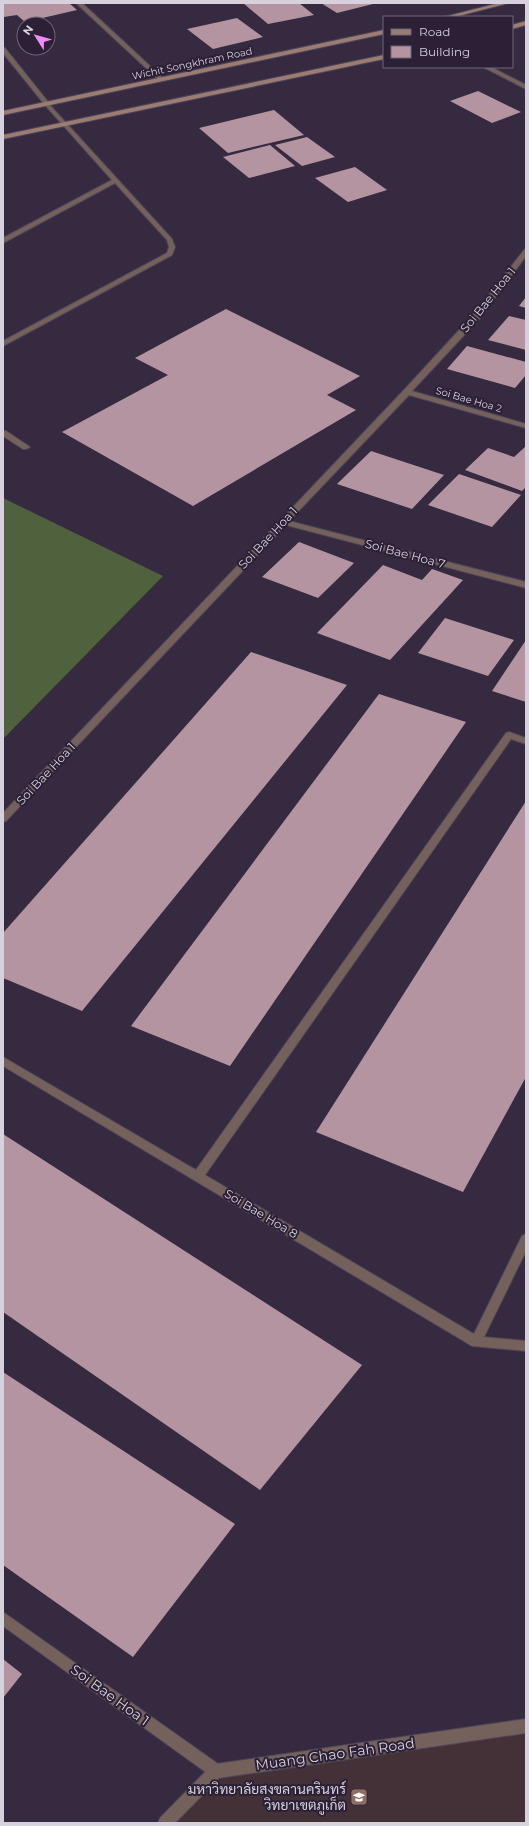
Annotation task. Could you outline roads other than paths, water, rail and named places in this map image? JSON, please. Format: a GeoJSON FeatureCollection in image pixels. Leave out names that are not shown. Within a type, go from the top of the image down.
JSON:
{"type":"FeatureCollection","features":[{"type":"Feature","properties":{"kind":"main road"},"geometry":{"type":"LineString","coordinates":[[451,16],[506,3]]}},
{"type":"Feature","properties":{"kind":"main road"},"geometry":{"type":"LineString","coordinates":[[513,26],[526,23]]}},
{"type":"Feature","properties":{"kind":"main road","name":"Wichit Songkhram Road"},"geometry":{"type":"LineString","coordinates":[[3,113],[383,32]]}},
{"type":"Feature","properties":{"kind":"main road"},"geometry":{"type":"LineString","coordinates":[[3,137],[383,57]]}},
{"type":"Feature","properties":{"kind":"street"},"geometry":{"type":"LineString","coordinates":[[80,3],[162,80]]}},
{"type":"Feature","properties":{"kind":"street"},"geometry":{"type":"LineString","coordinates":[[3,49],[47,104],[115,181],[170,240],[172,247],[170,254],[3,344]]}},
{"type":"Feature","properties":{"kind":"street"},"geometry":{"type":"LineString","coordinates":[[488,68],[526,87]]}},
{"type":"Feature","properties":{"kind":"street"},"geometry":{"type":"LineString","coordinates":[[3,241],[115,181]]}},
{"type":"Feature","properties":{"kind":"street","name":"Soi Bae Hoa 1"},"geometry":{"type":"LineString","coordinates":[[3,819],[283,522],[408,392],[477,316],[526,251]]}},
{"type":"Feature","properties":{"kind":"street","name":"Soi Bae Hoa 2"},"geometry":{"type":"LineString","coordinates":[[408,392],[526,426]]}},
{"type":"Feature","properties":{"kind":"street"},"geometry":{"type":"LineString","coordinates":[[3,432],[26,447]]}},
{"type":"Feature","properties":{"kind":"street","name":"Soi Bae Hoa 7"},"geometry":{"type":"LineString","coordinates":[[283,522],[526,585]]}},
{"type":"Feature","properties":{"kind":"street"},"geometry":{"type":"LineString","coordinates":[[198,1176],[509,735],[526,740]]}},
{"type":"Feature","properties":{"kind":"street","name":"Soi Bae Hoa 8"},"geometry":{"type":"LineString","coordinates":[[3,1061],[476,1342],[526,1346]]}},
{"type":"Feature","properties":{"kind":"street"},"geometry":{"type":"LineString","coordinates":[[476,1342],[526,1239]]}},
{"type":"Feature","properties":{"kind":"street","name":"Soi Bae Hoa 1"},"geometry":{"type":"LineString","coordinates":[[3,1618],[216,1771]]}},
{"type":"Feature","properties":{"kind":"street","name":"Muang Chao Fah Road"},"geometry":{"type":"LineString","coordinates":[[216,1771],[526,1726]]}},
{"type":"Feature","properties":{"kind":"street"},"geometry":{"type":"LineString","coordinates":[[165,1823],[216,1771]]}},
{"type":"Feature","properties":{"kind":"place","name":"มหาวิทยาลัยสงขลานครินทร์ วิทยาเขตภูเก็ต"},"geometry":{"type":"Point","coordinates":[359,1797]}}]}
